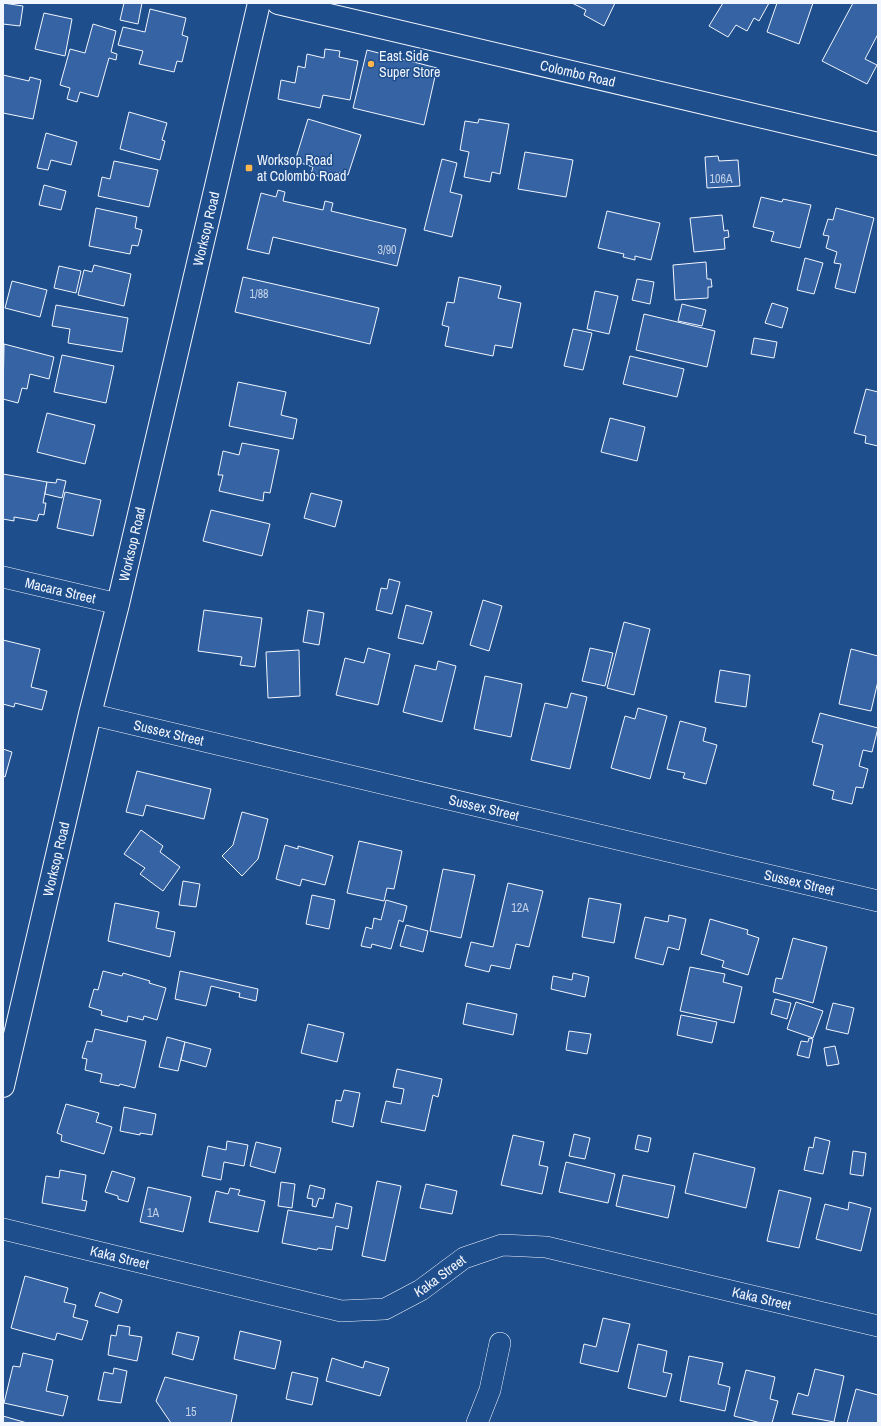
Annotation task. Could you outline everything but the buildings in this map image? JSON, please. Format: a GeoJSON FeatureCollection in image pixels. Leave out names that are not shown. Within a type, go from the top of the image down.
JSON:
{"type":"FeatureCollection","features":[{"type":"Feature","properties":{"kind":"street","name":"Worksop Road"},"geometry":{"type":"LineString","coordinates":[[3,1086],[259,3]]}},
{"type":"Feature","properties":{"kind":"street","name":"Colombo Road"},"geometry":{"type":"LineString","coordinates":[[278,3],[878,144]]}},
{"type":"Feature","properties":{"kind":"street","name":"Macara Street"},"geometry":{"type":"LineString","coordinates":[[3,577],[118,604]]}},
{"type":"Feature","properties":{"kind":"street","name":"Sussex Street"},"geometry":{"type":"LineString","coordinates":[[90,714],[878,901]]}},
{"type":"Feature","properties":{"kind":"street","name":"Kaka Street"},"geometry":{"type":"LineString","coordinates":[[3,1229],[341,1311],[385,1309],[421,1290],[464,1258],[502,1245],[546,1247],[878,1326]]}},
{"type":"Feature","properties":{"kind":"street"},"geometry":{"type":"LineString","coordinates":[[477,1423],[490,1390],[500,1343]]}},
{"type":"Feature","properties":{"kind":"place","name":"East Side Super Store"},"geometry":{"type":"Point","coordinates":[371,64]}},
{"type":"Feature","properties":{"kind":"place","name":"Worksop Road at Colombo Road"},"geometry":{"type":"Point","coordinates":[249,168]}}]}
